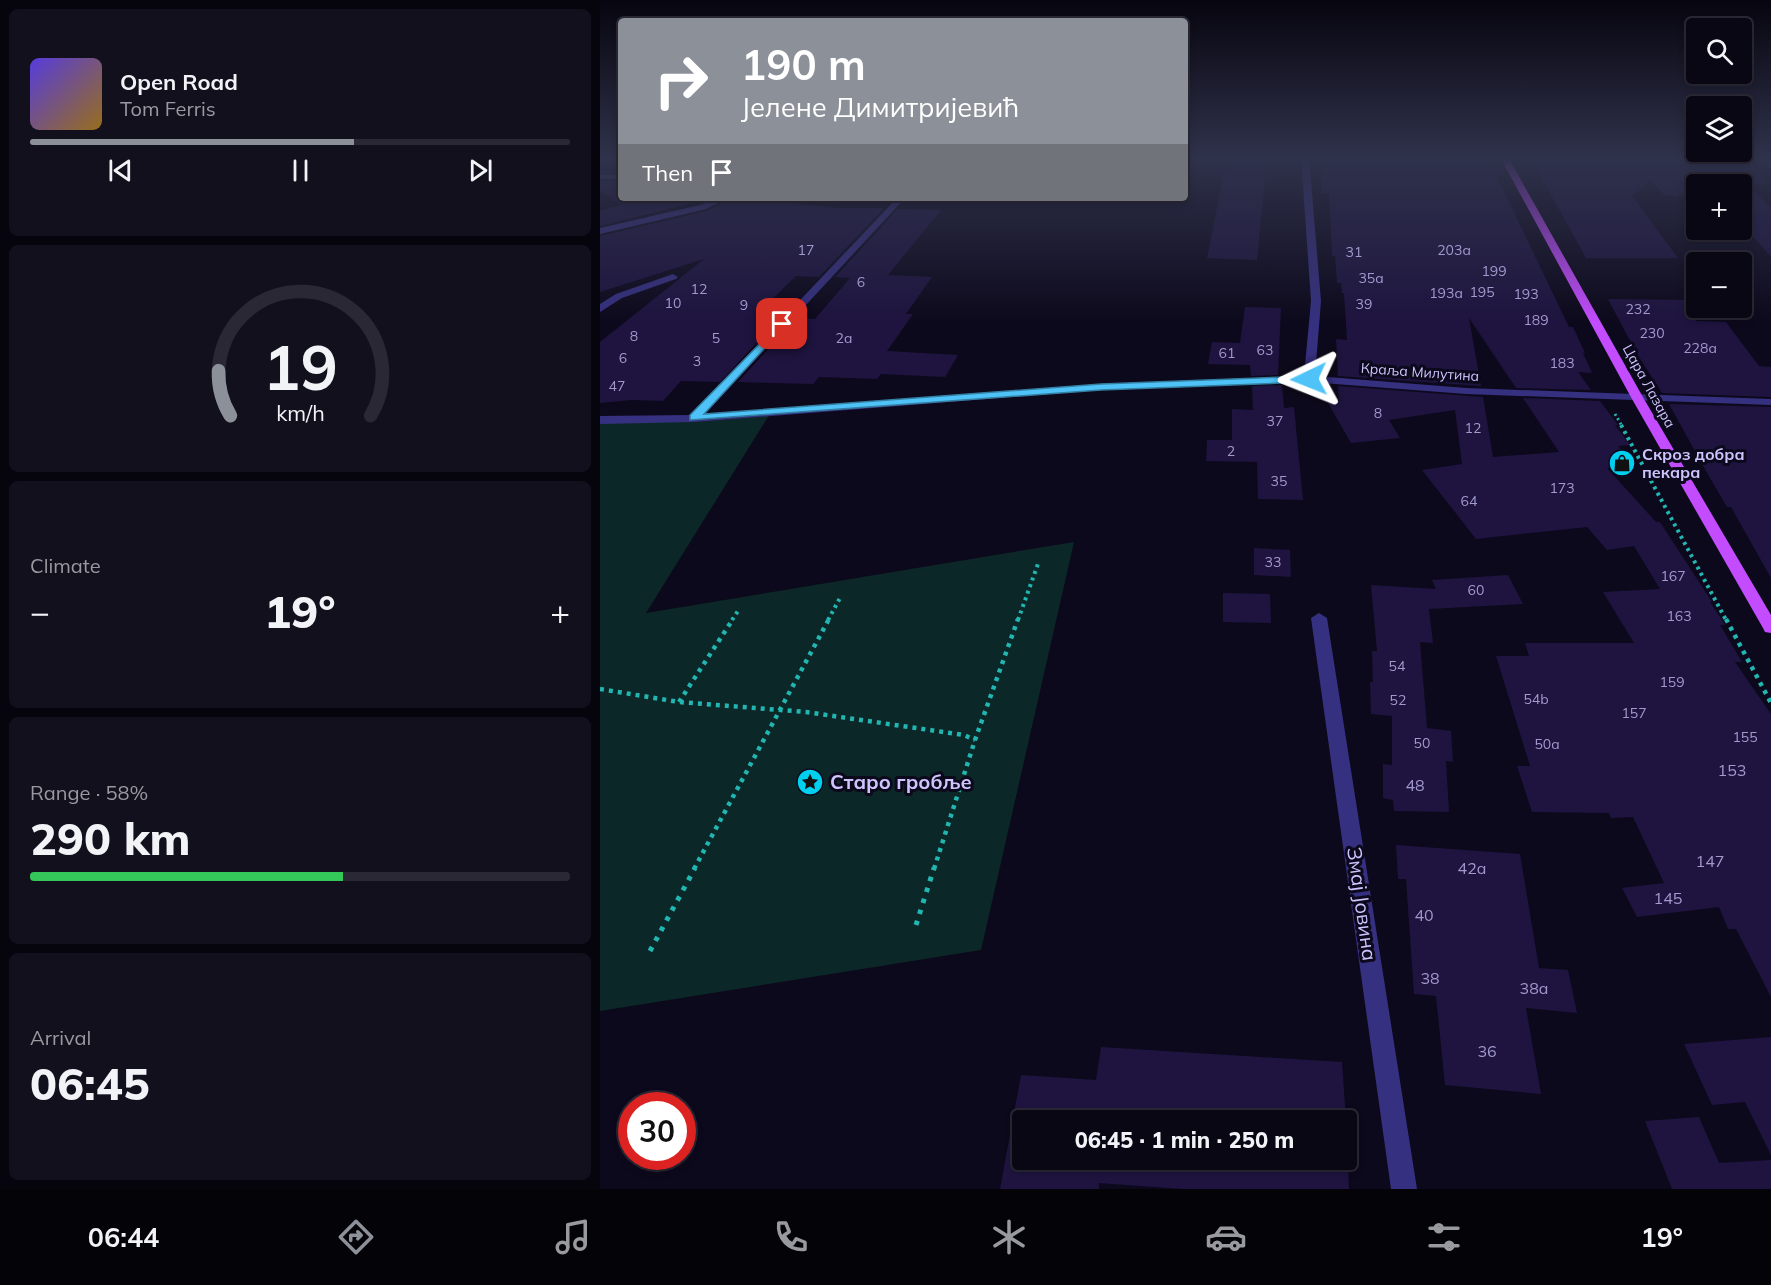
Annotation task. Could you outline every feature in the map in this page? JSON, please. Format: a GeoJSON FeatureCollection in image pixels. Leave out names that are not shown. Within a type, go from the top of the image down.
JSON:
{"type":"FeatureCollection","features":[{"type":"Feature","properties":{"kind":"main road","name":"Цара Лазара"},"geometry":{"type":"LineString","coordinates":[[1534,212],[1638,399],[1771,628]]}},
{"type":"Feature","properties":{"kind":"street"},"geometry":{"type":"LineString","coordinates":[[600,231],[679,212]]}},
{"type":"Feature","properties":{"kind":"street"},"geometry":{"type":"LineString","coordinates":[[694,418],[887,212]]}},
{"type":"Feature","properties":{"kind":"street"},"geometry":{"type":"LineString","coordinates":[[1309,212],[1316,301],[1309,379]]}},
{"type":"Feature","properties":{"kind":"street"},"geometry":{"type":"LineString","coordinates":[[600,309],[619,296],[673,278]]}},
{"type":"Feature","properties":{"kind":"street","name":"Краља Милутина"},"geometry":{"type":"LineString","coordinates":[[600,420],[694,418],[1101,387],[1309,379],[1466,391],[1606,398],[1771,402]]}},
{"type":"Feature","properties":{"kind":"street","name":"Змај Јовина"},"geometry":{"type":"LineString","coordinates":[[1319,618],[1404,1189]]}},
{"type":"Feature","properties":{"kind":"path"},"geometry":{"type":"LineString","coordinates":[[1606,398],[1771,703]]}},
{"type":"Feature","properties":{"kind":"path"},"geometry":{"type":"LineString","coordinates":[[916,925],[975,740],[1039,561]]}},
{"type":"Feature","properties":{"kind":"path"},"geometry":{"type":"LineString","coordinates":[[650,951],[840,598]]}},
{"type":"Feature","properties":{"kind":"path"},"geometry":{"type":"LineString","coordinates":[[679,702],[738,611]]}},
{"type":"Feature","properties":{"kind":"path"},"geometry":{"type":"LineString","coordinates":[[600,689],[679,702],[780,710],[953,734],[975,740]]}},
{"type":"Feature","properties":{"kind":"green space","name":"Старо гробље"},"geometry":{"type":"Polygon","coordinates":[[[771,412],[646,613],[1074,542],[981,950],[600,1011],[600,420],[771,412]]]}},
{"type":"Feature","properties":{"kind":"building"},"geometry":{"type":"Polygon","coordinates":[[[600,212],[654,212],[600,226],[600,212]]]}},
{"type":"Feature","properties":{"kind":"building"},"geometry":{"type":"Polygon","coordinates":[[[701,212],[880,212],[819,277],[796,276],[755,316],[780,318],[720,382],[681,381],[663,401],[632,400],[600,403],[600,342],[704,259],[600,292],[600,236],[701,212]]]}},
{"type":"Feature","properties":{"kind":"building"},"geometry":{"type":"Polygon","coordinates":[[[895,212],[939,212],[888,275],[932,277],[906,314],[913,314],[887,351],[958,355],[945,377],[881,374],[877,379],[819,377],[813,384],[738,382],[797,318],[815,319],[850,278],[835,277],[895,212]]]}},
{"type":"Feature","properties":{"kind":"building"},"geometry":{"type":"Polygon","coordinates":[[[1216,212],[1262,212],[1257,260],[1207,258],[1216,212]]]}},
{"type":"Feature","properties":{"kind":"building"},"geometry":{"type":"Polygon","coordinates":[[[1330,212],[1514,212],[1569,327],[1573,327],[1585,353],[1583,353],[1592,373],[1578,372],[1591,390],[1516,388],[1469,318],[1481,386],[1338,376],[1336,339],[1347,340],[1344,293],[1342,293],[1341,283],[1337,283],[1335,256],[1332,256],[1330,212]]]}},
{"type":"Feature","properties":{"kind":"building"},"geometry":{"type":"Polygon","coordinates":[[[1561,212],[1644,212],[1678,258],[1586,258],[1561,212]]]}},
{"type":"Feature","properties":{"kind":"building"},"geometry":{"type":"Polygon","coordinates":[[[1752,212],[1771,212],[1771,257],[1752,235],[1752,212]]]}},
{"type":"Feature","properties":{"kind":"building"},"geometry":{"type":"Polygon","coordinates":[[[1608,299],[1686,300],[1686,318],[1696,318],[1696,321],[1726,322],[1759,366],[1771,367],[1771,397],[1662,393],[1637,354],[1608,299]]]}},
{"type":"Feature","properties":{"kind":"building"},"geometry":{"type":"Polygon","coordinates":[[[1245,307],[1281,308],[1278,375],[1251,376],[1250,365],[1208,364],[1212,342],[1240,343],[1245,307]]]}},
{"type":"Feature","properties":{"kind":"building"},"geometry":{"type":"Polygon","coordinates":[[[1282,385],[1284,408],[1294,407],[1303,500],[1258,499],[1257,462],[1206,461],[1207,440],[1232,440],[1232,409],[1253,410],[1252,386],[1282,385]]]}},
{"type":"Feature","properties":{"kind":"building"},"geometry":{"type":"Polygon","coordinates":[[[1338,386],[1483,397],[1493,457],[1559,452],[1523,398],[1600,401],[1618,425],[1615,425],[1630,445],[1618,446],[1636,465],[1607,468],[1656,522],[1660,522],[1725,625],[1720,625],[1742,662],[1735,662],[1771,714],[1771,997],[1736,929],[1728,929],[1719,907],[1637,917],[1622,888],[1664,883],[1633,817],[1611,818],[1609,813],[1532,812],[1517,766],[1530,766],[1496,656],[1529,656],[1525,643],[1634,643],[1603,592],[1660,589],[1634,546],[1607,550],[1587,527],[1476,539],[1422,470],[1462,464],[1455,410],[1389,420],[1400,438],[1351,443],[1328,403],[1339,402],[1338,386]]]}},
{"type":"Feature","properties":{"kind":"building"},"geometry":{"type":"Polygon","coordinates":[[[1669,404],[1771,407],[1771,578],[1731,507],[1727,507],[1669,404]]]}},
{"type":"Feature","properties":{"kind":"building"},"geometry":{"type":"Polygon","coordinates":[[[1254,548],[1290,550],[1291,577],[1254,575],[1254,548]]]}},
{"type":"Feature","properties":{"kind":"building"},"geometry":{"type":"Polygon","coordinates":[[[1508,575],[1523,604],[1429,609],[1433,643],[1420,642],[1427,728],[1451,731],[1453,762],[1446,761],[1449,812],[1394,811],[1393,800],[1383,798],[1383,764],[1392,765],[1392,716],[1371,714],[1372,651],[1377,651],[1371,585],[1436,589],[1432,580],[1508,575]]]}},
{"type":"Feature","properties":{"kind":"building"},"geometry":{"type":"Polygon","coordinates":[[[1223,593],[1270,594],[1271,623],[1223,622],[1223,593]]]}},
{"type":"Feature","properties":{"kind":"building"},"geometry":{"type":"Polygon","coordinates":[[[1396,845],[1520,854],[1539,968],[1568,970],[1577,1013],[1526,1008],[1541,1094],[1445,1085],[1436,996],[1414,994],[1406,879],[1398,879],[1396,845]]]}},
{"type":"Feature","properties":{"kind":"building"},"geometry":{"type":"Polygon","coordinates":[[[1771,1037],[1771,1155],[1745,1102],[1712,1105],[1684,1044],[1771,1037]]]}},
{"type":"Feature","properties":{"kind":"building"},"geometry":{"type":"Polygon","coordinates":[[[1101,1047],[1342,1062],[1345,1110],[1015,1110],[1021,1075],[1096,1080],[1101,1047]]]}},
{"type":"Feature","properties":{"kind":"building"},"geometry":{"type":"Polygon","coordinates":[[[1699,1117],[1719,1163],[1771,1160],[1771,1189],[1672,1189],[1645,1121],[1699,1117]]]}},
{"type":"Feature","properties":{"kind":"building"},"geometry":{"type":"Polygon","coordinates":[[[1012,1124],[1012,1170],[1348,1170],[1349,1189],[1182,1189],[1099,1183],[1099,1189],[1000,1189],[1012,1124]]]}},
{"type":"Feature","properties":{"kind":"place","name":"Скроз добра пекара"},"geometry":{"type":"Point","coordinates":[1622,463]}},
{"type":"Feature","properties":{"kind":"place","name":"Старо гробље"},"geometry":{"type":"Point","coordinates":[810,782]}},
{"type":"Feature","properties":{"kind":"route"},"geometry":{"type":"LineString","coordinates":[[782,324],[694,418],[1101,387],[1309,379]]}}]}
